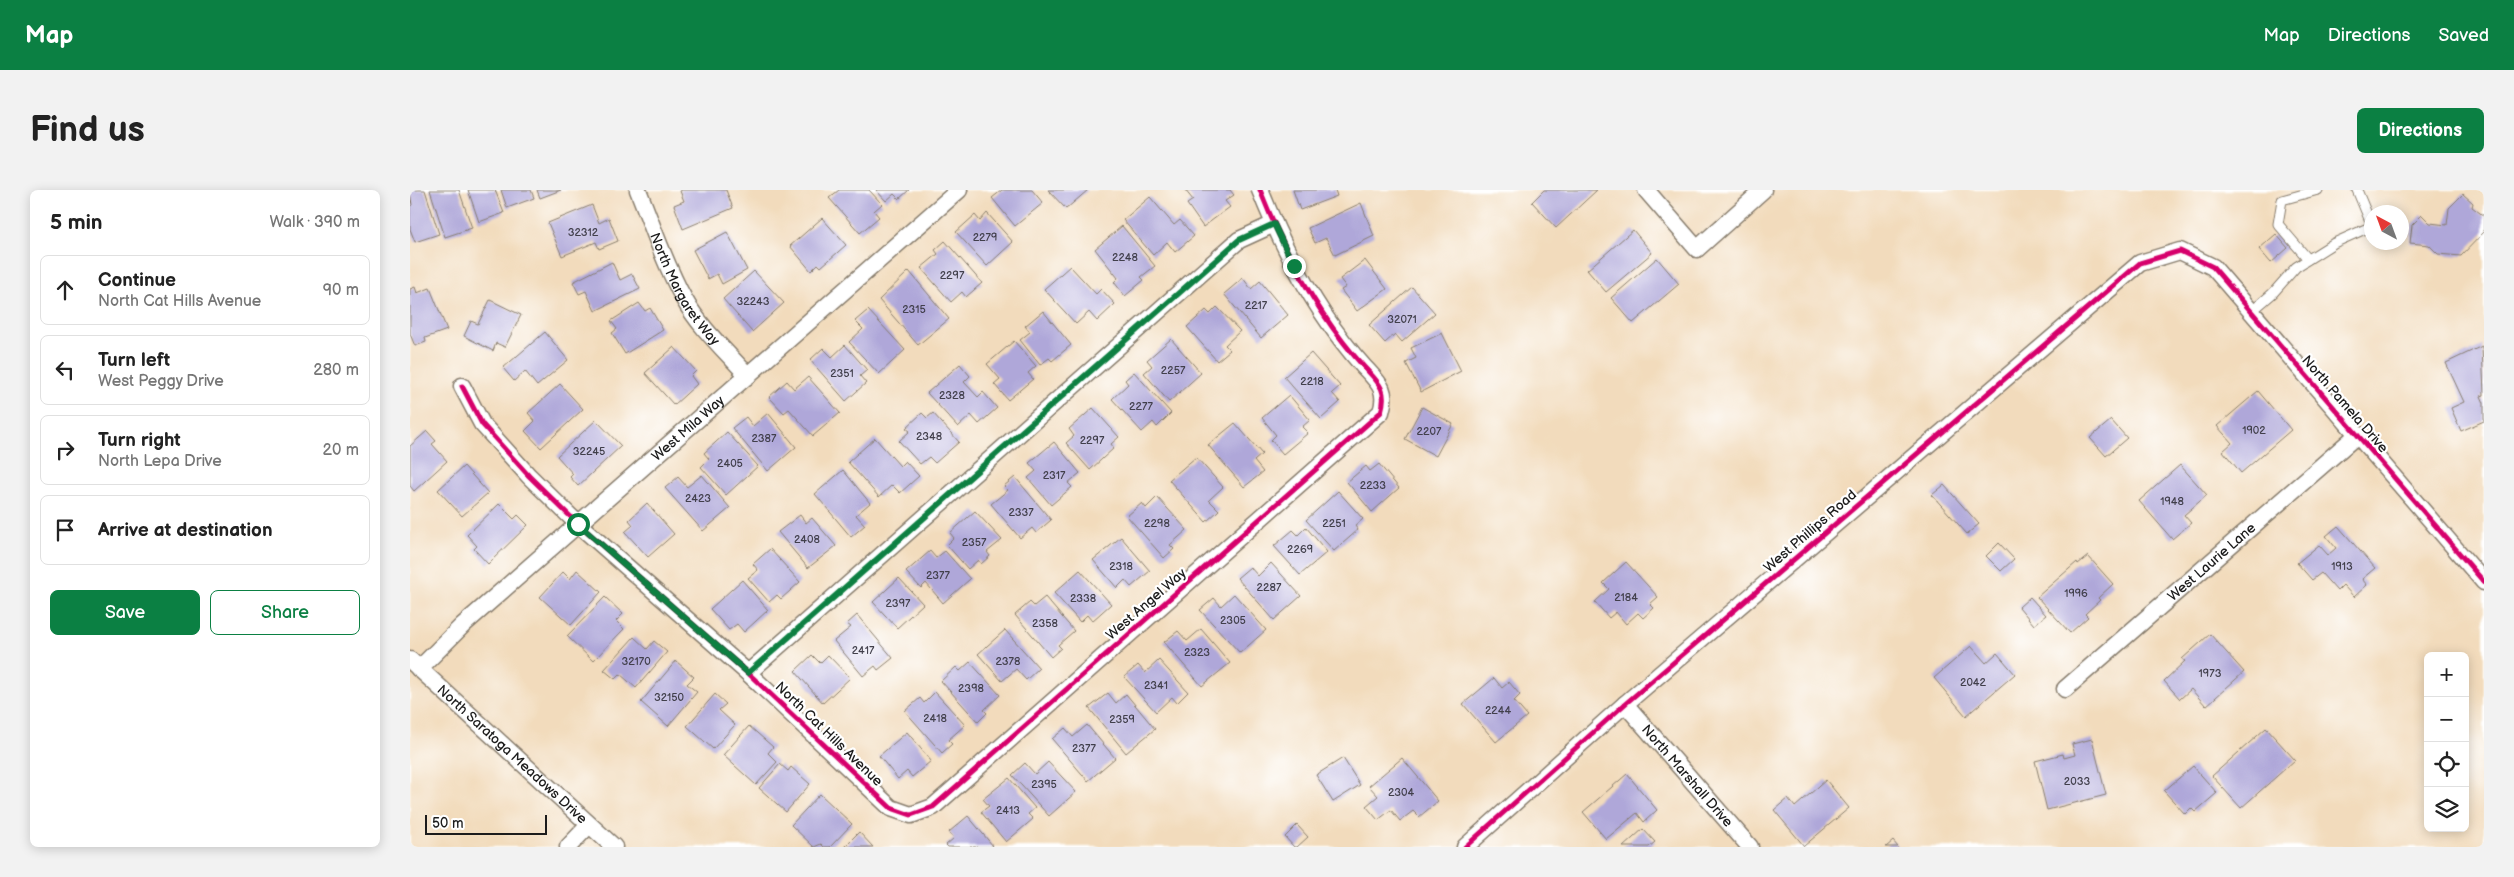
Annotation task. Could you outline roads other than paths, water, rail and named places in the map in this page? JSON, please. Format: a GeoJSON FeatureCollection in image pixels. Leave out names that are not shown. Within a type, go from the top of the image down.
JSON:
{"type":"FeatureCollection","features":[{"type":"Feature","properties":{"kind":"street","name":"North Margaret Way"},"geometry":{"type":"LineString","coordinates":[[638,190],[668,267],[685,301],[709,332],[748,376]]}},
{"type":"Feature","properties":{"kind":"street","name":"West Mila Way"},"geometry":{"type":"LineString","coordinates":[[415,664],[463,625],[959,190]]}},
{"type":"Feature","properties":{"kind":"street"},"geometry":{"type":"LineString","coordinates":[[748,673],[1239,240],[1274,224],[1260,190]]}},
{"type":"Feature","properties":{"kind":"street"},"geometry":{"type":"LineString","coordinates":[[1646,190],[1697,249],[1762,190]]}},
{"type":"Feature","properties":{"kind":"street","name":"West Angel Way"},"geometry":{"type":"LineString","coordinates":[[912,815],[933,806],[1381,412],[1385,399],[1379,382],[1338,335],[1314,299],[1274,224]]}},
{"type":"Feature","properties":{"kind":"street","name":"North Pamela Drive"},"geometry":{"type":"LineString","coordinates":[[2180,251],[2213,267],[2484,582]]}},
{"type":"Feature","properties":{"kind":"street","name":"West Phillips Road"},"geometry":{"type":"LineString","coordinates":[[1465,847],[1625,704],[2140,263],[2180,251]]}},
{"type":"Feature","properties":{"kind":"street","name":"North Cat Hills Avenue"},"geometry":{"type":"LineString","coordinates":[[462,386],[482,424],[529,476],[578,524],[748,673],[891,808],[912,815]]}},
{"type":"Feature","properties":{"kind":"street","name":"West Laurie Lane"},"geometry":{"type":"LineString","coordinates":[[2065,689],[2357,435]]}},
{"type":"Feature","properties":{"kind":"street","name":"North Saratoga Meadows Drive"},"geometry":{"type":"LineString","coordinates":[[415,664],[614,847]]}},
{"type":"Feature","properties":{"kind":"street","name":"North Marshall Drive"},"geometry":{"type":"LineString","coordinates":[[1625,704],[1750,847]]}},
{"type":"Feature","properties":{"kind":"street"},"geometry":{"type":"LineString","coordinates":[[568,847],[589,824]]}},
{"type":"Feature","properties":{"kind":"lane"},"geometry":{"type":"LineString","coordinates":[[2308,259],[2278,224],[2282,200],[2318,190]]}},
{"type":"Feature","properties":{"kind":"lane"},"geometry":{"type":"LineString","coordinates":[[2251,312],[2273,293],[2296,267],[2334,243],[2372,226],[2357,190]]}}]}
